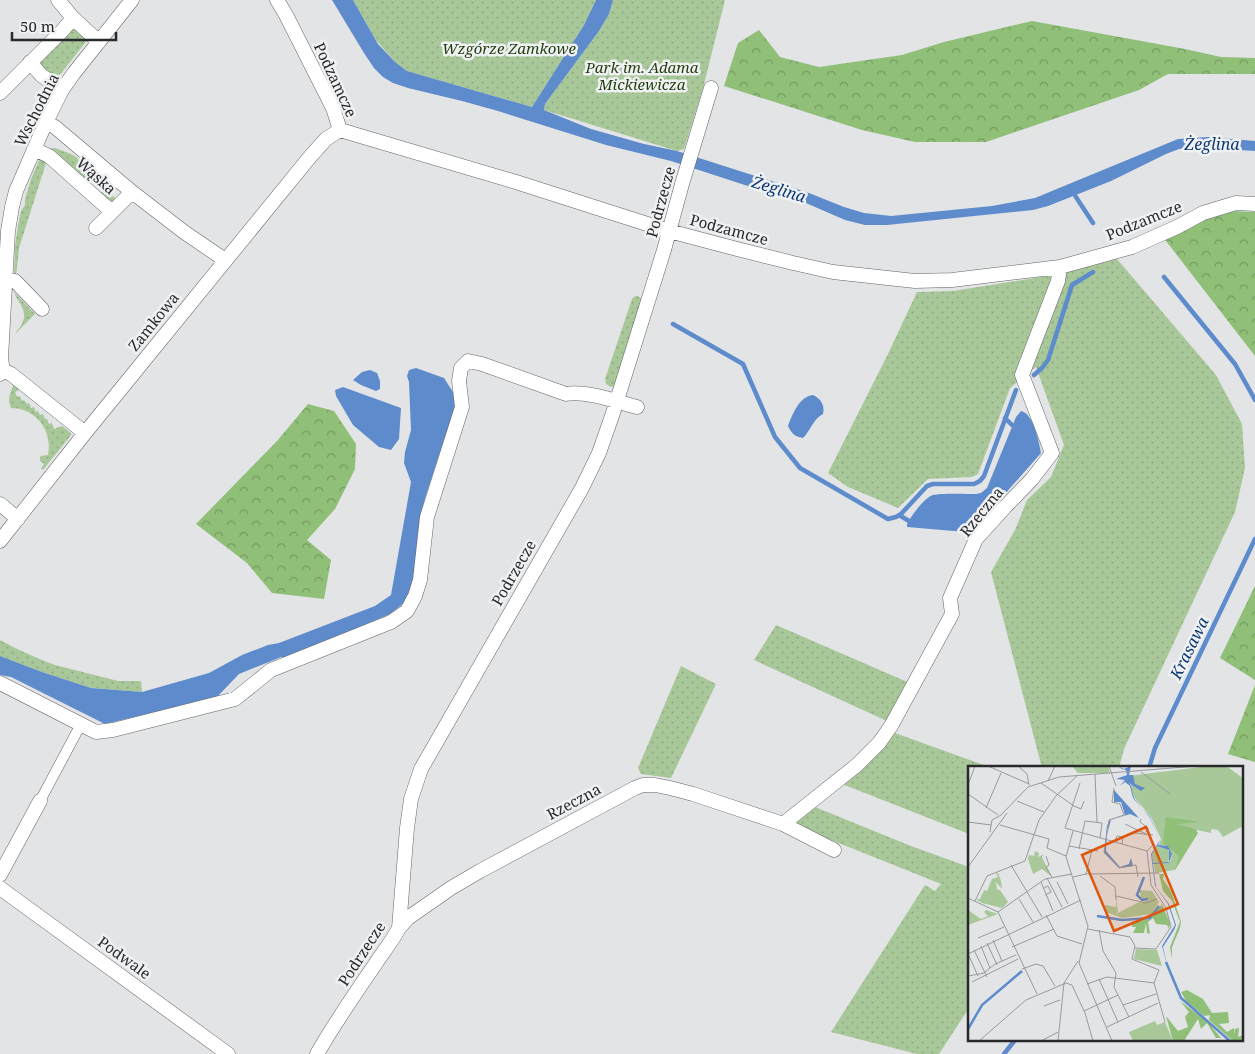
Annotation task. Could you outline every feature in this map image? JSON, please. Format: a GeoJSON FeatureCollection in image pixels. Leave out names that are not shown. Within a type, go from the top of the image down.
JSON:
{"type":"FeatureCollection","features":[{"type":"Feature","properties":{"kind":"street"},"geometry":{"type":"LineString","coordinates":[[58,0],[73,18],[99,42]]}},
{"type":"Feature","properties":{"kind":"street","name":"Wschodnia"},"geometry":{"type":"LineString","coordinates":[[1,373],[2,283],[8,231],[16,191],[62,90],[132,0]]}},
{"type":"Feature","properties":{"kind":"street","name":"Podzamcze"},"geometry":{"type":"LineString","coordinates":[[277,0],[332,108],[340,130],[516,182],[669,231],[833,272],[915,281],[952,280],[1060,267],[1132,247],[1177,228],[1203,213],[1236,203],[1255,204]]}},
{"type":"Feature","properties":{"kind":"street"},"geometry":{"type":"LineString","coordinates":[[0,93],[73,18]]}},
{"type":"Feature","properties":{"kind":"street"},"geometry":{"type":"LineString","coordinates":[[30,62],[41,75],[62,90]]}},
{"type":"Feature","properties":{"kind":"street","name":"Podrzecze"},"geometry":{"type":"LineString","coordinates":[[317,1054],[399,928],[411,799],[421,769],[582,488],[599,453],[617,402],[711,88]]}},
{"type":"Feature","properties":{"kind":"street","name":"Wąska"},"geometry":{"type":"LineString","coordinates":[[46,122],[55,127],[132,192],[184,232],[225,260]]}},
{"type":"Feature","properties":{"kind":"street","name":"Zamkowa"},"geometry":{"type":"LineString","coordinates":[[0,541],[308,158],[326,139],[340,130]]}},
{"type":"Feature","properties":{"kind":"street","name":"Wąska"},"geometry":{"type":"LineString","coordinates":[[34,149],[49,156],[112,212],[132,192]]}},
{"type":"Feature","properties":{"kind":"street"},"geometry":{"type":"LineString","coordinates":[[96,228],[112,212]]}},
{"type":"Feature","properties":{"kind":"street","name":"Rzeczna"},"geometry":{"type":"LineString","coordinates":[[783,824],[857,765],[879,743],[891,726],[952,614],[950,598],[976,539],[1032,479],[1052,453],[1022,375],[1058,282],[1060,267]]}},
{"type":"Feature","properties":{"kind":"street"},"geometry":{"type":"LineString","coordinates":[[2,283],[15,281],[42,309]]}},
{"type":"Feature","properties":{"kind":"street"},"geometry":{"type":"LineString","coordinates":[[0,683],[96,732],[113,730],[235,699],[270,670],[391,622],[407,611],[415,596],[420,580],[427,518],[462,407],[459,381],[461,368],[468,361],[482,364],[566,394],[575,392],[637,407]]}},
{"type":"Feature","properties":{"kind":"street"},"geometry":{"type":"LineString","coordinates":[[1,373],[11,374],[85,433]]}},
{"type":"Feature","properties":{"kind":"street"},"geometry":{"type":"LineString","coordinates":[[0,504],[18,518]]}},
{"type":"Feature","properties":{"kind":"street"},"geometry":{"type":"LineString","coordinates":[[0,875],[81,724]]}},
{"type":"Feature","properties":{"kind":"street","name":"Rzeczna"},"geometry":{"type":"LineString","coordinates":[[399,928],[408,918],[451,888],[480,871],[642,786],[655,785],[685,792],[783,824],[834,850]]}},
{"type":"Feature","properties":{"kind":"street","name":"Podwale"},"geometry":{"type":"LineString","coordinates":[[0,888],[228,1054]]}},
{"type":"Feature","properties":{"kind":"green space","name":"Wzgórze Zamkowe"},"geometry":{"type":"Polygon","coordinates":[[[353,0],[596,0],[584,25],[532,107],[407,71],[395,62],[376,40],[353,0]]]}},
{"type":"Feature","properties":{"kind":"green space","name":"Park im. Adama Mickiewicza"},"geometry":{"type":"Polygon","coordinates":[[[613,0],[725,0],[703,88],[684,149],[677,151],[544,110],[545,104],[599,31],[609,14],[613,0]]]}},
{"type":"Feature","properties":{"kind":"green space"},"geometry":{"type":"Polygon","coordinates":[[[1032,21],[1221,57],[1255,58],[1255,74],[1168,74],[1139,90],[986,142],[915,142],[862,130],[724,86],[738,43],[759,30],[780,57],[819,67],[902,55],[944,42],[1032,21]]]}},
{"type":"Feature","properties":{"kind":"green space"},"geometry":{"type":"Polygon","coordinates":[[[71,27],[76,27],[88,39],[60,75],[51,74],[40,63],[71,27]]]}},
{"type":"Feature","properties":{"kind":"green space"},"geometry":{"type":"Polygon","coordinates":[[[54,148],[77,158],[95,188],[113,196],[118,201],[112,203],[49,149],[54,148]]]}},
{"type":"Feature","properties":{"kind":"green space"},"geometry":{"type":"Polygon","coordinates":[[[41,156],[47,160],[19,248],[16,277],[14,276],[15,246],[19,220],[25,205],[31,179],[41,156]]]}},
{"type":"Feature","properties":{"kind":"green space"},"geometry":{"type":"Polygon","coordinates":[[[85,157],[119,187],[105,189],[100,186],[96,182],[85,157]]]}},
{"type":"Feature","properties":{"kind":"green space"},"geometry":{"type":"Polygon","coordinates":[[[1233,211],[1255,212],[1255,356],[1156,228],[1233,211]]]}},
{"type":"Feature","properties":{"kind":"green space"},"geometry":{"type":"Polygon","coordinates":[[[1117,259],[1216,375],[1242,424],[1245,468],[1235,512],[1124,749],[1120,766],[1041,766],[991,572],[1015,530],[1027,500],[1051,477],[1064,445],[1036,367],[1010,388],[978,474],[972,477],[928,479],[898,508],[848,487],[828,473],[917,292],[953,291],[1060,274],[1117,259]]]}},
{"type":"Feature","properties":{"kind":"green space"},"geometry":{"type":"Polygon","coordinates":[[[14,292],[35,314],[16,333],[22,324],[24,312],[14,292]]]}},
{"type":"Feature","properties":{"kind":"green space"},"geometry":{"type":"Polygon","coordinates":[[[637,296],[642,301],[615,386],[611,387],[606,384],[605,379],[632,299],[637,296]]]}},
{"type":"Feature","properties":{"kind":"green space"},"geometry":{"type":"Polygon","coordinates":[[[10,380],[23,388],[15,392],[17,397],[20,396],[22,401],[24,400],[27,404],[29,403],[31,408],[34,407],[40,415],[43,414],[49,424],[52,423],[54,429],[62,426],[71,433],[43,470],[41,468],[44,464],[40,461],[40,457],[48,455],[48,438],[41,422],[35,417],[20,409],[11,408],[9,399],[13,386],[10,380]]]}},
{"type":"Feature","properties":{"kind":"green space"},"geometry":{"type":"Polygon","coordinates":[[[308,404],[334,411],[356,444],[355,469],[335,509],[307,540],[331,560],[324,599],[272,593],[247,563],[196,524],[277,441],[308,404]]]}},
{"type":"Feature","properties":{"kind":"green space"},"geometry":{"type":"Polygon","coordinates":[[[1255,586],[1255,680],[1220,658],[1255,586]]]}},
{"type":"Feature","properties":{"kind":"green space"},"geometry":{"type":"Polygon","coordinates":[[[776,625],[912,684],[889,722],[754,660],[776,625]]]}},
{"type":"Feature","properties":{"kind":"green space"},"geometry":{"type":"Polygon","coordinates":[[[0,640],[55,665],[118,681],[141,681],[142,692],[91,688],[42,672],[0,656],[0,640]]]}},
{"type":"Feature","properties":{"kind":"green space"},"geometry":{"type":"Polygon","coordinates":[[[681,666],[716,684],[671,778],[641,774],[638,768],[681,666]]]}},
{"type":"Feature","properties":{"kind":"green space"},"geometry":{"type":"Polygon","coordinates":[[[1255,685],[1255,762],[1228,754],[1255,685]]]}},
{"type":"Feature","properties":{"kind":"green space"},"geometry":{"type":"Polygon","coordinates":[[[895,733],[986,766],[968,766],[968,834],[842,784],[870,762],[868,759],[895,733]]]}},
{"type":"Feature","properties":{"kind":"green space"},"geometry":{"type":"Polygon","coordinates":[[[815,807],[968,867],[968,1010],[939,1054],[917,1054],[831,1032],[925,885],[935,891],[941,884],[791,824],[815,807]]]}},
{"type":"Feature","properties":{"kind":"water","name":"Żeglina"},"geometry":{"type":"Polygon","coordinates":[[[332,0],[353,0],[378,44],[395,62],[407,71],[532,107],[584,25],[596,0],[613,0],[609,14],[599,31],[545,104],[544,110],[591,129],[677,151],[809,193],[864,213],[891,216],[992,206],[1035,198],[1178,139],[1208,137],[1255,141],[1255,151],[1192,147],[1179,149],[1111,181],[1033,210],[887,225],[865,225],[845,220],[799,200],[769,193],[671,161],[606,145],[498,111],[393,83],[374,68],[332,0]]]}},
{"type":"Feature","properties":{"kind":"water"},"geometry":{"type":"Polygon","coordinates":[[[416,368],[444,378],[458,400],[425,498],[412,587],[405,602],[390,614],[288,658],[281,657],[239,674],[217,697],[105,724],[11,677],[0,675],[0,656],[91,688],[142,692],[209,673],[242,655],[279,643],[375,606],[391,595],[411,482],[404,463],[411,430],[409,382],[407,376],[409,370],[416,368]]]}},
{"type":"Feature","properties":{"kind":"water"},"geometry":{"type":"Polygon","coordinates":[[[370,370],[377,373],[380,381],[380,389],[376,391],[353,380],[362,372],[370,370]]]}},
{"type":"Feature","properties":{"kind":"water"},"geometry":{"type":"Polygon","coordinates":[[[343,387],[401,408],[399,439],[391,450],[379,447],[353,425],[336,396],[335,390],[343,387]]]}},
{"type":"Feature","properties":{"kind":"water"},"geometry":{"type":"Polygon","coordinates":[[[813,395],[822,403],[823,414],[803,438],[792,433],[788,426],[800,402],[813,395]]]}},
{"type":"Feature","properties":{"kind":"water"},"geometry":{"type":"Polygon","coordinates":[[[1021,411],[1032,422],[1041,453],[974,529],[966,532],[907,527],[907,524],[918,508],[933,495],[976,494],[981,493],[987,488],[1016,417],[1021,411]]]}},
{"type":"Feature","properties":{"kind":"waterway","name":"Krasawa"},"geometry":{"type":"LineString","coordinates":[[1072,191],[1093,223]]}},
{"type":"Feature","properties":{"kind":"waterway"},"geometry":{"type":"LineString","coordinates":[[1034,375],[1048,360],[1072,285],[1093,272]]}},
{"type":"Feature","properties":{"kind":"waterway","name":"Krasawa"},"geometry":{"type":"LineString","coordinates":[[1164,277],[1235,364],[1255,400]]}},
{"type":"Feature","properties":{"kind":"waterway"},"geometry":{"type":"LineString","coordinates":[[673,324],[743,364],[775,437],[800,468],[888,519],[901,514],[927,486],[933,484],[974,484],[980,481],[984,476],[1016,390]]}},
{"type":"Feature","properties":{"kind":"waterway"},"geometry":{"type":"LineString","coordinates":[[1005,418],[1012,425]]}},
{"type":"Feature","properties":{"kind":"waterway"},"geometry":{"type":"LineString","coordinates":[[899,515],[909,521]]}},
{"type":"Feature","properties":{"kind":"waterway","name":"Krasawa"},"geometry":{"type":"LineString","coordinates":[[1150,766],[1155,748],[1255,539]]}},
{"type":"Feature","properties":{"kind":"waterway","name":"Krasawa"},"geometry":{"type":"LineString","coordinates":[[1004,1054],[1013,1042]]}}]}
